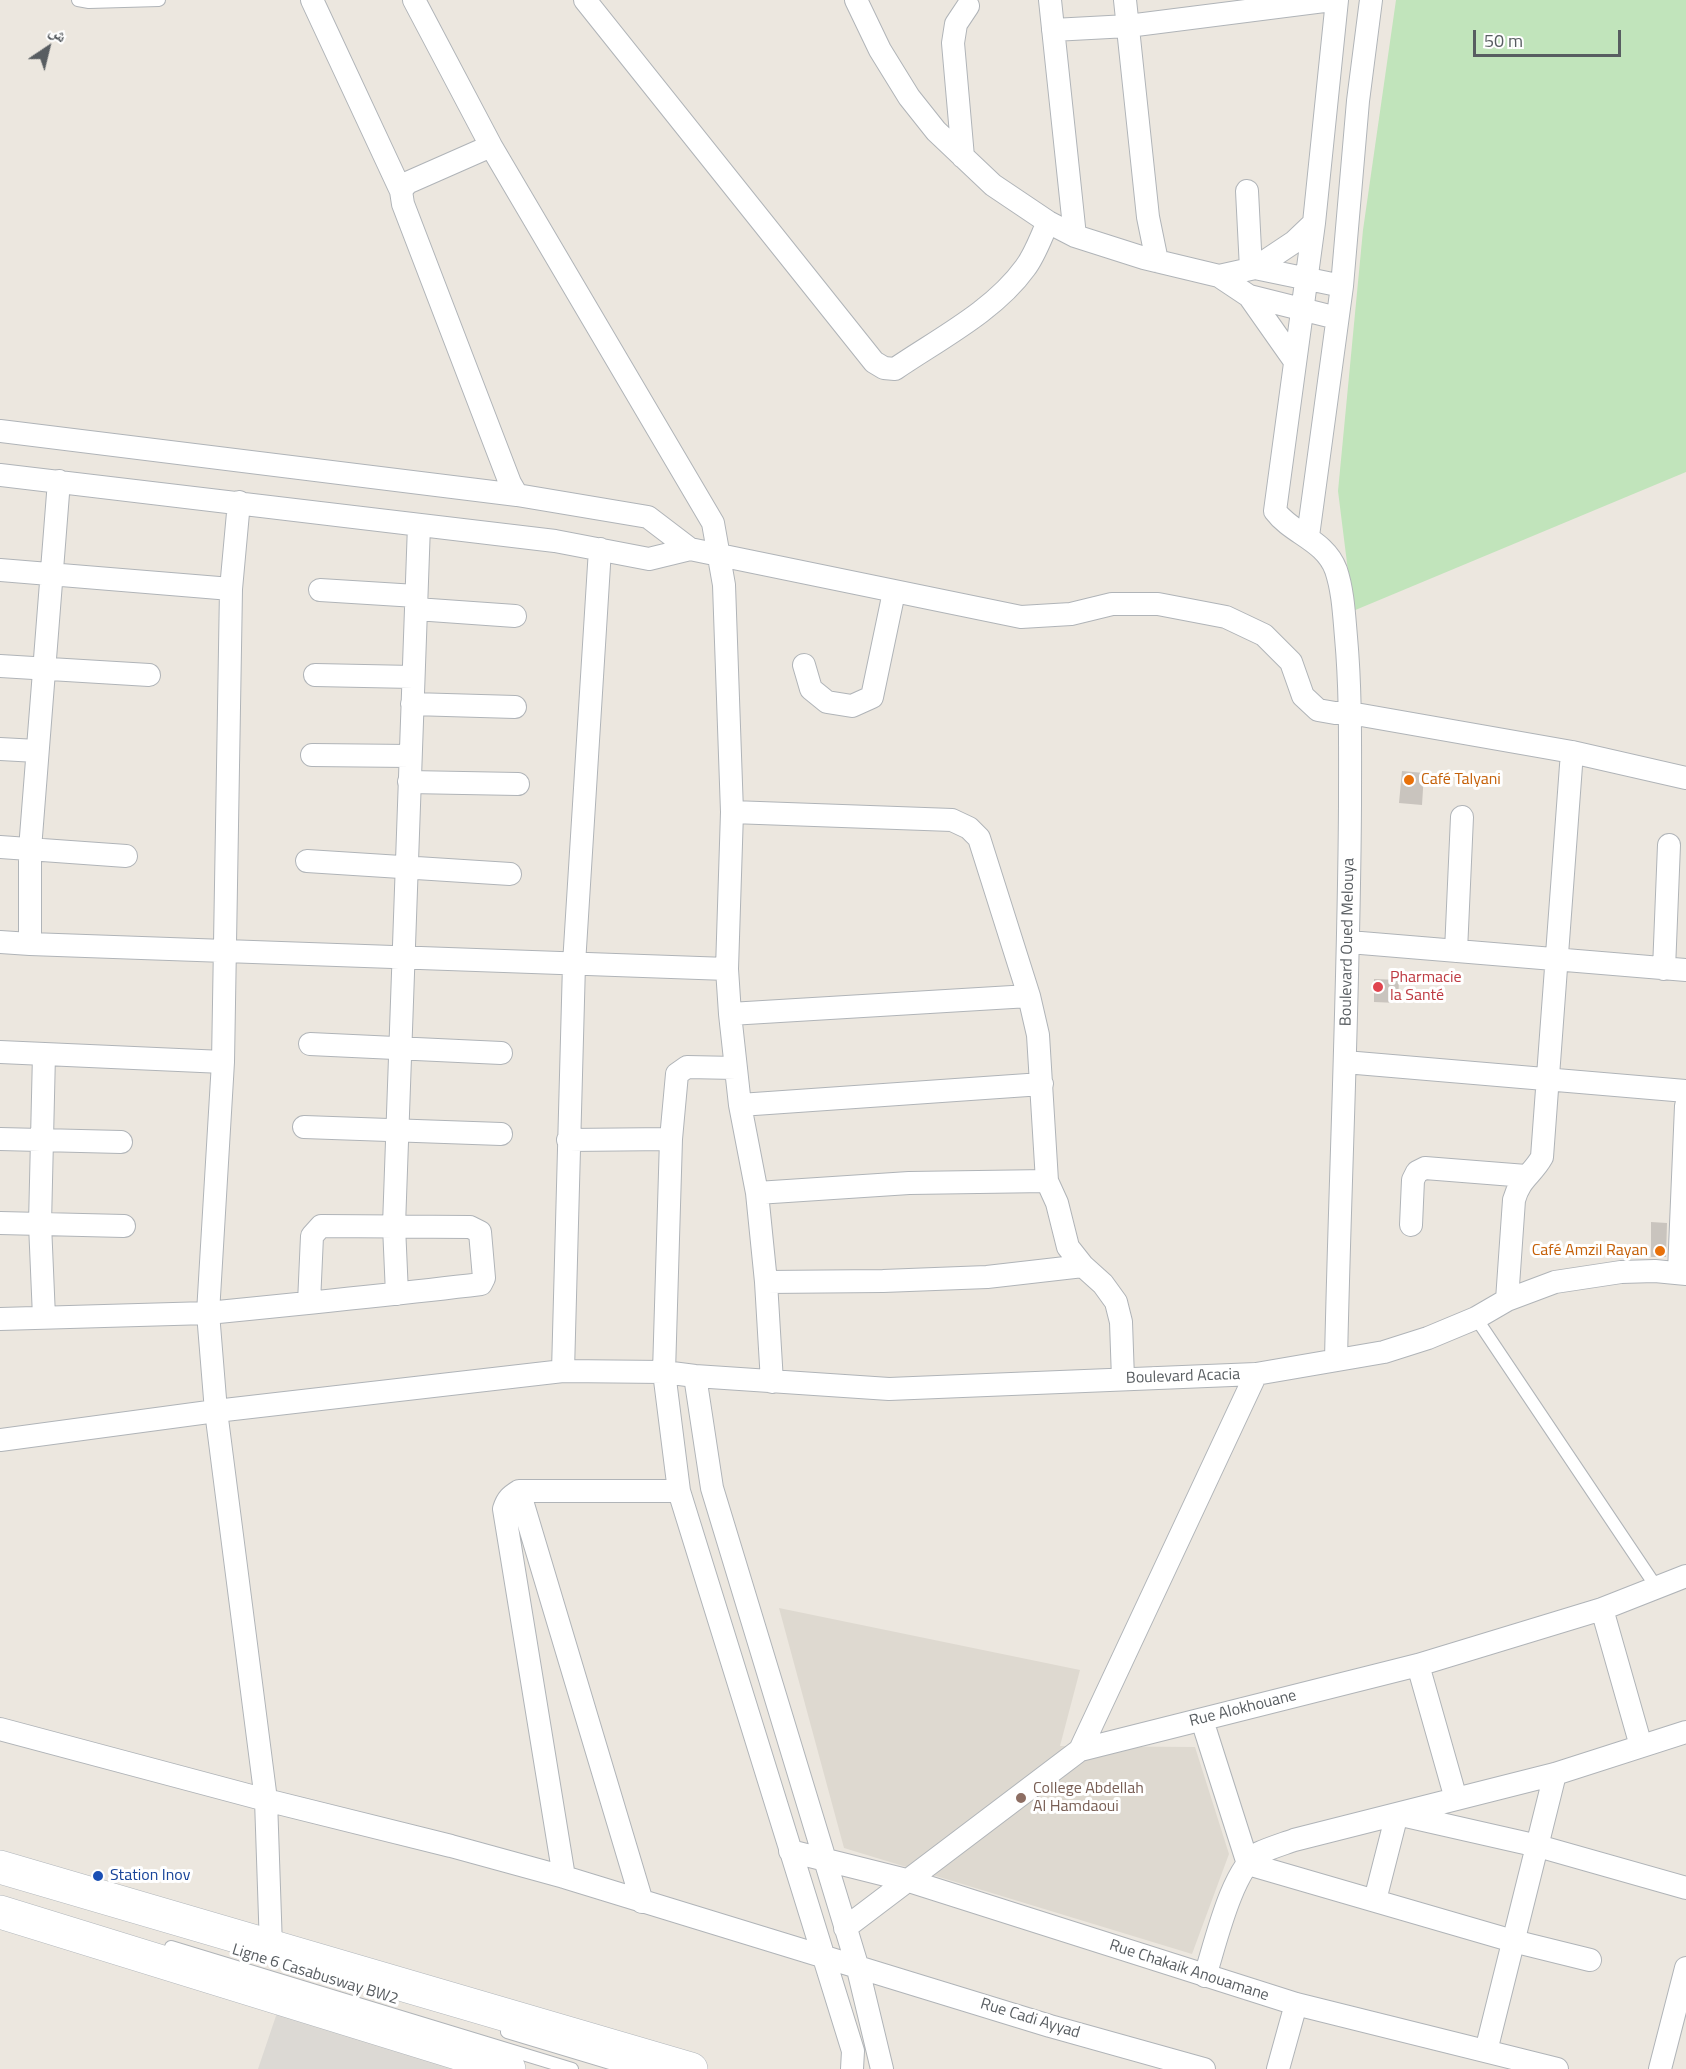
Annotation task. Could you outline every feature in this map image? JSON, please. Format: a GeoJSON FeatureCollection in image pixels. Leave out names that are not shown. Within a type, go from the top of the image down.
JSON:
{"type":"FeatureCollection","features":[{"type":"Feature","properties":{"kind":"main road"},"geometry":{"type":"LineString","coordinates":[[0,1867],[691,2069]]}},
{"type":"Feature","properties":{"kind":"main road"},"geometry":{"type":"LineString","coordinates":[[0,1912],[509,2069]]}},
{"type":"Feature","properties":{"kind":"street"},"geometry":{"type":"LineString","coordinates":[[312,0],[400,191],[402,204],[510,483],[517,495]]}},
{"type":"Feature","properties":{"kind":"street"},"geometry":{"type":"LineString","coordinates":[[414,0],[491,146],[713,523],[724,585],[732,812],[727,969],[730,1014],[740,1105],[756,1193],[766,1282],[772,1382]]}},
{"type":"Feature","properties":{"kind":"street"},"geometry":{"type":"LineString","coordinates":[[585,0],[874,362],[884,368],[895,369],[986,307],[1011,286],[1027,265],[1048,222]]}},
{"type":"Feature","properties":{"kind":"street"},"geometry":{"type":"LineString","coordinates":[[856,0],[880,50],[909,97],[936,131],[993,185],[1048,222],[1075,236],[1108,248],[1219,276],[1249,296],[1337,318]]}},
{"type":"Feature","properties":{"kind":"street"},"geometry":{"type":"LineString","coordinates":[[1050,0],[1075,236]]}},
{"type":"Feature","properties":{"kind":"street"},"geometry":{"type":"LineString","coordinates":[[1125,0],[1148,217],[1157,261]]}},
{"type":"Feature","properties":{"kind":"street"},"geometry":{"type":"LineString","coordinates":[[1053,30],[1128,26],[1332,0]]}},
{"type":"Feature","properties":{"kind":"street"},"geometry":{"type":"LineString","coordinates":[[1294,360],[1314,223],[1337,0]]}},
{"type":"Feature","properties":{"kind":"street"},"geometry":{"type":"LineString","coordinates":[[1308,536],[1342,286],[1358,101],[1371,0]]}},
{"type":"Feature","properties":{"kind":"street"},"geometry":{"type":"LineString","coordinates":[[963,157],[953,43],[956,24],[968,6]]}},
{"type":"Feature","properties":{"kind":"street"},"geometry":{"type":"LineString","coordinates":[[400,191],[407,183],[491,146]]}},
{"type":"Feature","properties":{"kind":"street"},"geometry":{"type":"LineString","coordinates":[[1247,191],[1253,268]]}},
{"type":"Feature","properties":{"kind":"street"},"geometry":{"type":"LineString","coordinates":[[1219,276],[1253,268],[1294,242],[1314,223]]}},
{"type":"Feature","properties":{"kind":"street"},"geometry":{"type":"LineString","coordinates":[[1253,268],[1342,286]]}},
{"type":"Feature","properties":{"kind":"street"},"geometry":{"type":"LineString","coordinates":[[1249,296],[1294,360]]}},
{"type":"Feature","properties":{"kind":"street","name":"Boulevard Oued Melouya"},"geometry":{"type":"LineString","coordinates":[[1294,360],[1275,511],[1289,527],[1308,536],[1329,558],[1335,568],[1341,590],[1348,654],[1349,942],[1336,1360]]}},
{"type":"Feature","properties":{"kind":"street"},"geometry":{"type":"LineString","coordinates":[[0,431],[517,495],[648,518],[690,549]]}},
{"type":"Feature","properties":{"kind":"street"},"geometry":{"type":"LineString","coordinates":[[0,475],[555,541],[649,559],[690,549],[1021,617],[1071,614],[1112,604],[1158,604],[1226,617],[1264,635],[1292,662],[1303,696],[1318,710],[1350,713],[1572,752],[1686,778]]}},
{"type":"Feature","properties":{"kind":"street"},"geometry":{"type":"LineString","coordinates":[[30,944],[30,849],[59,481]]}},
{"type":"Feature","properties":{"kind":"street"},"geometry":{"type":"LineString","coordinates":[[239,502],[231,589],[223,1062],[208,1313],[216,1411],[266,1800],[271,1947]]}},
{"type":"Feature","properties":{"kind":"street"},"geometry":{"type":"LineString","coordinates":[[397,1294],[394,1226],[419,525]]}},
{"type":"Feature","properties":{"kind":"street"},"geometry":{"type":"LineString","coordinates":[[563,1371],[574,964],[600,549]]}},
{"type":"Feature","properties":{"kind":"street"},"geometry":{"type":"LineString","coordinates":[[0,570],[231,589]]}},
{"type":"Feature","properties":{"kind":"street"},"geometry":{"type":"LineString","coordinates":[[320,590],[515,616]]}},
{"type":"Feature","properties":{"kind":"street"},"geometry":{"type":"LineString","coordinates":[[804,665],[811,688],[827,702],[852,706],[872,697],[894,592]]}},
{"type":"Feature","properties":{"kind":"street"},"geometry":{"type":"LineString","coordinates":[[0,666],[149,675]]}},
{"type":"Feature","properties":{"kind":"street"},"geometry":{"type":"LineString","coordinates":[[315,675],[413,677]]}},
{"type":"Feature","properties":{"kind":"street"},"geometry":{"type":"LineString","coordinates":[[412,704],[515,707]]}},
{"type":"Feature","properties":{"kind":"street"},"geometry":{"type":"LineString","coordinates":[[0,749],[37,751]]}},
{"type":"Feature","properties":{"kind":"street"},"geometry":{"type":"LineString","coordinates":[[1507,1300],[1514,1200],[1518,1187],[1542,1157],[1572,752]]}},
{"type":"Feature","properties":{"kind":"street"},"geometry":{"type":"LineString","coordinates":[[312,755],[410,756]]}},
{"type":"Feature","properties":{"kind":"street"},"geometry":{"type":"LineString","coordinates":[[409,782],[518,784]]}},
{"type":"Feature","properties":{"kind":"street"},"geometry":{"type":"LineString","coordinates":[[732,812],[952,820],[969,828],[979,838],[1029,996],[1038,1035],[1047,1181],[1057,1203],[1068,1247],[1083,1266],[1103,1284],[1116,1302],[1121,1322],[1123,1379]]}},
{"type":"Feature","properties":{"kind":"street"},"geometry":{"type":"LineString","coordinates":[[1456,951],[1462,817]]}},
{"type":"Feature","properties":{"kind":"street"},"geometry":{"type":"LineString","coordinates":[[1349,942],[1675,969],[1676,909],[1669,845]]}},
{"type":"Feature","properties":{"kind":"street"},"geometry":{"type":"LineString","coordinates":[[0,847],[126,856]]}},
{"type":"Feature","properties":{"kind":"street"},"geometry":{"type":"LineString","coordinates":[[307,861],[510,874]]}},
{"type":"Feature","properties":{"kind":"street"},"geometry":{"type":"LineString","coordinates":[[0,942],[727,969]]}},
{"type":"Feature","properties":{"kind":"street"},"geometry":{"type":"LineString","coordinates":[[730,1014],[1029,996]]}},
{"type":"Feature","properties":{"kind":"street"},"geometry":{"type":"LineString","coordinates":[[310,1044],[501,1053]]}},
{"type":"Feature","properties":{"kind":"street"},"geometry":{"type":"LineString","coordinates":[[0,1052],[223,1062]]}},
{"type":"Feature","properties":{"kind":"street"},"geometry":{"type":"LineString","coordinates":[[44,1054],[40,1224],[44,1317]]}},
{"type":"Feature","properties":{"kind":"street"},"geometry":{"type":"LineString","coordinates":[[1345,1062],[1548,1078],[1686,1092]]}},
{"type":"Feature","properties":{"kind":"street"},"geometry":{"type":"LineString","coordinates":[[736,1068],[687,1067],[677,1074],[671,1139],[664,1372],[679,1491],[825,1957],[853,2051],[852,2069]]}},
{"type":"Feature","properties":{"kind":"street"},"geometry":{"type":"LineString","coordinates":[[740,1105],[1042,1084]]}},
{"type":"Feature","properties":{"kind":"street"},"geometry":{"type":"LineString","coordinates":[[1682,1273],[1686,1106]]}},
{"type":"Feature","properties":{"kind":"street"},"geometry":{"type":"LineString","coordinates":[[304,1127],[501,1134]]}},
{"type":"Feature","properties":{"kind":"street"},"geometry":{"type":"LineString","coordinates":[[0,1139],[122,1142]]}},
{"type":"Feature","properties":{"kind":"street"},"geometry":{"type":"LineString","coordinates":[[568,1140],[671,1139]]}},
{"type":"Feature","properties":{"kind":"street"},"geometry":{"type":"LineString","coordinates":[[1411,1226],[1413,1180],[1417,1172],[1425,1168],[1526,1176]]}},
{"type":"Feature","properties":{"kind":"street"},"geometry":{"type":"LineString","coordinates":[[756,1193],[909,1182],[1047,1181]]}},
{"type":"Feature","properties":{"kind":"street"},"geometry":{"type":"LineString","coordinates":[[0,1223],[124,1226]]}},
{"type":"Feature","properties":{"kind":"street"},"geometry":{"type":"LineString","coordinates":[[0,1319],[208,1313],[309,1303],[397,1294],[481,1284],[484,1278],[480,1232],[476,1229],[321,1226],[312,1236],[309,1303]]}},
{"type":"Feature","properties":{"kind":"street"},"geometry":{"type":"LineString","coordinates":[[766,1282],[987,1277],[1083,1266]]}},
{"type":"Feature","properties":{"kind":"street","name":"Boulevard Acacia"},"geometry":{"type":"LineString","coordinates":[[0,1440],[216,1411],[563,1371],[664,1372],[772,1382],[889,1389],[1256,1374],[1384,1352],[1428,1338],[1476,1318],[1507,1300],[1555,1282],[1621,1272],[1682,1273]]}},
{"type":"Feature","properties":{"kind":"street"},"geometry":{"type":"LineString","coordinates":[[1080,1750],[1256,1374]]}},
{"type":"Feature","properties":{"kind":"street"},"geometry":{"type":"LineString","coordinates":[[694,1376],[712,1488],[857,1965],[882,2069]]}},
{"type":"Feature","properties":{"kind":"street"},"geometry":{"type":"LineString","coordinates":[[564,1877],[504,1509],[506,1502],[519,1491],[679,1491]]}},
{"type":"Feature","properties":{"kind":"street"},"geometry":{"type":"LineString","coordinates":[[519,1491],[642,1902]]}},
{"type":"Feature","properties":{"kind":"street","name":"Rue Alokhouane"},"geometry":{"type":"LineString","coordinates":[[845,1928],[1080,1750],[1418,1665],[1602,1609],[1686,1576]]}},
{"type":"Feature","properties":{"kind":"street"},"geometry":{"type":"LineString","coordinates":[[1602,1609],[1641,1746]]}},
{"type":"Feature","properties":{"kind":"street"},"geometry":{"type":"LineString","coordinates":[[1418,1665],[1456,1799]]}},
{"type":"Feature","properties":{"kind":"street"},"geometry":{"type":"LineString","coordinates":[[1202,1720],[1248,1864]]}},
{"type":"Feature","properties":{"kind":"street","name":"Rue Cadi Ayyad"},"geometry":{"type":"LineString","coordinates":[[0,1728],[564,1877],[1050,2026],[1204,2069]]}},
{"type":"Feature","properties":{"kind":"street"},"geometry":{"type":"LineString","coordinates":[[1205,1976],[1230,1897],[1248,1864],[1258,1854],[1294,1840],[1555,1774],[1686,1732]]}},
{"type":"Feature","properties":{"kind":"street"},"geometry":{"type":"LineString","coordinates":[[1486,2051],[1555,1774]]}},
{"type":"Feature","properties":{"kind":"street"},"geometry":{"type":"LineString","coordinates":[[1397,1814],[1538,1846],[1686,1888]]}},
{"type":"Feature","properties":{"kind":"street"},"geometry":{"type":"LineString","coordinates":[[1375,1900],[1397,1814]]}},
{"type":"Feature","properties":{"kind":"street","name":"Rue Chakaik Anouamane"},"geometry":{"type":"LineString","coordinates":[[790,1851],[906,1880],[1296,2004],[1557,2069]]}},
{"type":"Feature","properties":{"kind":"street"},"geometry":{"type":"LineString","coordinates":[[1248,1864],[1513,1941],[1590,1960]]}},
{"type":"Feature","properties":{"kind":"street"},"geometry":{"type":"LineString","coordinates":[[1660,2069],[1686,1968]]}},
{"type":"Feature","properties":{"kind":"street"},"geometry":{"type":"LineString","coordinates":[[1278,2069],[1296,2004]]}},
{"type":"Feature","properties":{"kind":"lane"},"geometry":{"type":"LineString","coordinates":[[78,0],[159,0]]}},
{"type":"Feature","properties":{"kind":"lane"},"geometry":{"type":"LineString","coordinates":[[1476,1318],[1657,1588]]}},
{"type":"Feature","properties":{"kind":"lane","name":"Ligne 6 Casabusway BW2"},"geometry":{"type":"LineString","coordinates":[[158,1944],[572,2069]]}},
{"type":"Feature","properties":{"kind":"lane"},"geometry":{"type":"LineString","coordinates":[[493,2028],[630,2069]]}},
{"type":"Feature","properties":{"kind":"shaded area","name":"College Abdellah Al Hamdaoui"},"geometry":{"type":"Polygon","coordinates":[[[779,1608],[1080,1670],[1060,1746],[1195,1747],[1229,1854],[1192,1954],[844,1848],[779,1608]]]}},
{"type":"Feature","properties":{"kind":"shaded area"},"geometry":{"type":"Polygon","coordinates":[[[279,2007],[506,2069],[258,2069],[279,2007]]]}},
{"type":"Feature","properties":{"kind":"green space"},"geometry":{"type":"Polygon","coordinates":[[[1396,0],[1686,0],[1686,472],[1353,611],[1338,491],[1363,230],[1396,0]]]}},
{"type":"Feature","properties":{"kind":"building"},"geometry":{"type":"Polygon","coordinates":[[[1402,771],[1424,773],[1422,805],[1399,803],[1402,771]]]}},
{"type":"Feature","properties":{"kind":"building"},"geometry":{"type":"Polygon","coordinates":[[[1374,979],[1399,980],[1398,1003],[1374,1002],[1374,979]]]}},
{"type":"Feature","properties":{"kind":"building"},"geometry":{"type":"Polygon","coordinates":[[[1651,1222],[1667,1223],[1666,1257],[1651,1257],[1651,1222]]]}},
{"type":"Feature","properties":{"kind":"place","name":"Café Talyani"},"geometry":{"type":"Point","coordinates":[1409,780]}},
{"type":"Feature","properties":{"kind":"place","name":"Pharmacie la Santé"},"geometry":{"type":"Point","coordinates":[1378,987]}},
{"type":"Feature","properties":{"kind":"place","name":"Café Amzil Rayan"},"geometry":{"type":"Point","coordinates":[1660,1251]}},
{"type":"Feature","properties":{"kind":"place","name":"College Abdellah Al Hamdaoui"},"geometry":{"type":"Point","coordinates":[1021,1798]}},
{"type":"Feature","properties":{"kind":"place","name":"Station Inov"},"geometry":{"type":"Point","coordinates":[98,1876]}}]}
